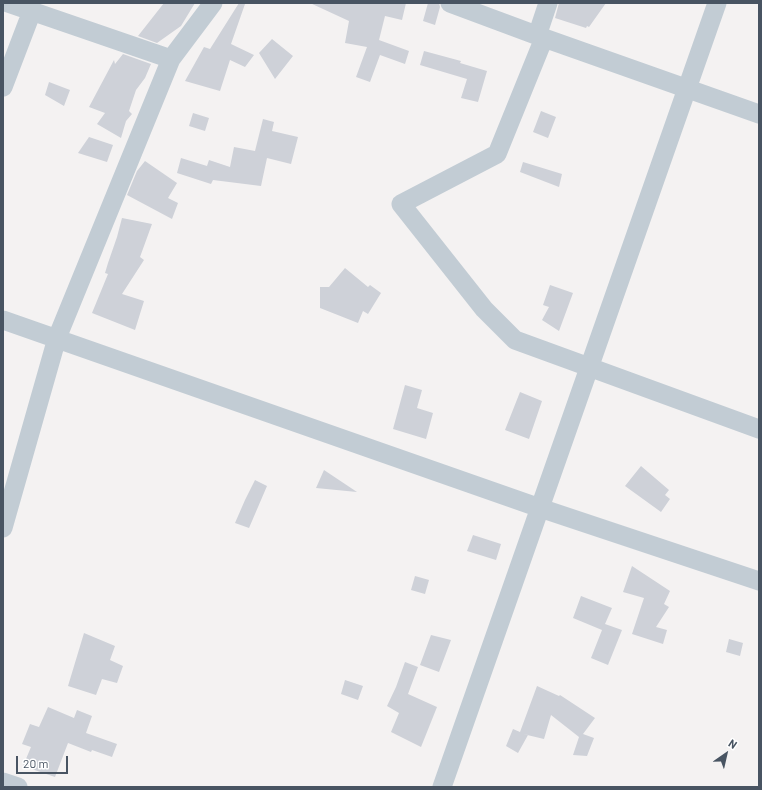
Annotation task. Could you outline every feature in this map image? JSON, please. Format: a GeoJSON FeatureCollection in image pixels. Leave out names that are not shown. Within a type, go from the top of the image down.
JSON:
{"type":"FeatureCollection","features":[{"type":"Feature","properties":{"kind":"street"},"geometry":{"type":"LineString","coordinates":[[8,3],[171,59]]}},
{"type":"Feature","properties":{"kind":"street"},"geometry":{"type":"LineString","coordinates":[[3,528],[57,338],[171,59],[213,3]]}},
{"type":"Feature","properties":{"kind":"street"},"geometry":{"type":"LineString","coordinates":[[450,3],[687,90],[759,114]]}},
{"type":"Feature","properties":{"kind":"street"},"geometry":{"type":"LineString","coordinates":[[548,3],[540,37],[497,154],[401,204],[484,309],[515,340],[759,429]]}},
{"type":"Feature","properties":{"kind":"street"},"geometry":{"type":"LineString","coordinates":[[442,787],[717,3]]}},
{"type":"Feature","properties":{"kind":"street"},"geometry":{"type":"LineString","coordinates":[[3,87],[32,11]]}},
{"type":"Feature","properties":{"kind":"street"},"geometry":{"type":"LineString","coordinates":[[3,320],[540,508],[759,582]]}},
{"type":"Feature","properties":{"kind":"street"},"geometry":{"type":"LineString","coordinates":[[3,782],[18,787]]}},
{"type":"Feature","properties":{"kind":"building"},"geometry":{"type":"Polygon","coordinates":[[[164,3],[195,3],[181,26],[157,43],[138,36],[164,3]]]}},
{"type":"Feature","properties":{"kind":"building"},"geometry":{"type":"Polygon","coordinates":[[[239,3],[245,4],[231,44],[254,55],[245,67],[230,60],[220,91],[185,81],[204,47],[210,49],[239,3]]]}},
{"type":"Feature","properties":{"kind":"building"},"geometry":{"type":"Polygon","coordinates":[[[310,3],[406,3],[402,20],[385,16],[379,40],[409,51],[405,64],[380,55],[370,82],[356,77],[367,47],[345,43],[349,21],[310,3]]]}},
{"type":"Feature","properties":{"kind":"building"},"geometry":{"type":"Polygon","coordinates":[[[428,3],[439,3],[440,7],[435,25],[423,21],[428,3]]]}},
{"type":"Feature","properties":{"kind":"building"},"geometry":{"type":"Polygon","coordinates":[[[559,3],[606,3],[589,27],[587,26],[586,28],[555,18],[559,3]]]}},
{"type":"Feature","properties":{"kind":"building"},"geometry":{"type":"Polygon","coordinates":[[[272,39],[293,56],[275,79],[259,53],[272,39]]]}},
{"type":"Feature","properties":{"kind":"building"},"geometry":{"type":"Polygon","coordinates":[[[424,51],[461,61],[460,63],[487,71],[478,102],[461,98],[467,79],[420,65],[424,51]]]}},
{"type":"Feature","properties":{"kind":"building"},"geometry":{"type":"Polygon","coordinates":[[[123,54],[151,64],[145,78],[136,90],[129,111],[132,114],[126,121],[121,138],[97,124],[105,113],[89,107],[114,60],[115,64],[123,54]]]}},
{"type":"Feature","properties":{"kind":"building"},"geometry":{"type":"Polygon","coordinates":[[[49,82],[70,90],[64,106],[45,95],[49,82]]]}},
{"type":"Feature","properties":{"kind":"building"},"geometry":{"type":"Polygon","coordinates":[[[541,111],[556,117],[548,138],[533,132],[541,111]]]}},
{"type":"Feature","properties":{"kind":"building"},"geometry":{"type":"Polygon","coordinates":[[[193,113],[209,118],[205,131],[189,126],[193,113]]]}},
{"type":"Feature","properties":{"kind":"building"},"geometry":{"type":"Polygon","coordinates":[[[263,119],[274,122],[272,131],[298,137],[291,164],[267,158],[261,186],[213,180],[211,184],[177,173],[181,158],[207,166],[209,160],[230,167],[234,147],[255,151],[263,119]]]}},
{"type":"Feature","properties":{"kind":"building"},"geometry":{"type":"Polygon","coordinates":[[[89,137],[113,145],[107,162],[78,153],[89,137]]]}},
{"type":"Feature","properties":{"kind":"building"},"geometry":{"type":"Polygon","coordinates":[[[145,161],[177,183],[168,198],[178,203],[172,219],[127,195],[137,171],[145,161]]]}},
{"type":"Feature","properties":{"kind":"building"},"geometry":{"type":"Polygon","coordinates":[[[523,162],[562,174],[559,187],[520,172],[523,162]]]}},
{"type":"Feature","properties":{"kind":"building"},"geometry":{"type":"Polygon","coordinates":[[[122,218],[152,224],[140,257],[144,260],[122,294],[144,301],[135,330],[92,313],[108,274],[105,273],[122,218]]]}},
{"type":"Feature","properties":{"kind":"building"},"geometry":{"type":"Polygon","coordinates":[[[345,268],[368,287],[370,285],[381,293],[368,314],[363,311],[358,323],[320,308],[320,287],[329,287],[345,268]]]}},
{"type":"Feature","properties":{"kind":"building"},"geometry":{"type":"Polygon","coordinates":[[[550,285],[573,293],[559,331],[542,320],[549,307],[543,305],[550,285]]]}},
{"type":"Feature","properties":{"kind":"building"},"geometry":{"type":"Polygon","coordinates":[[[405,385],[422,390],[417,408],[433,413],[426,439],[393,429],[405,385]]]}},
{"type":"Feature","properties":{"kind":"building"},"geometry":{"type":"Polygon","coordinates":[[[520,392],[542,401],[529,439],[505,430],[520,392]]]}},
{"type":"Feature","properties":{"kind":"building"},"geometry":{"type":"Polygon","coordinates":[[[641,466],[669,490],[665,495],[670,499],[661,512],[625,486],[641,466]]]}},
{"type":"Feature","properties":{"kind":"building"},"geometry":{"type":"Polygon","coordinates":[[[324,470],[357,492],[316,488],[324,470]]]}},
{"type":"Feature","properties":{"kind":"building"},"geometry":{"type":"Polygon","coordinates":[[[255,480],[267,486],[249,528],[235,523],[255,480]]]}},
{"type":"Feature","properties":{"kind":"building"},"geometry":{"type":"Polygon","coordinates":[[[473,535],[501,544],[496,560],[467,551],[473,535]]]}},
{"type":"Feature","properties":{"kind":"building"},"geometry":{"type":"Polygon","coordinates":[[[632,566],[670,591],[664,604],[669,607],[656,627],[667,630],[663,644],[632,634],[644,598],[623,592],[632,566]]]}},
{"type":"Feature","properties":{"kind":"building"},"geometry":{"type":"Polygon","coordinates":[[[415,576],[429,580],[425,594],[411,590],[415,576]]]}},
{"type":"Feature","properties":{"kind":"building"},"geometry":{"type":"Polygon","coordinates":[[[581,596],[612,608],[605,624],[622,630],[608,665],[591,658],[602,630],[573,618],[581,596]]]}},
{"type":"Feature","properties":{"kind":"building"},"geometry":{"type":"Polygon","coordinates":[[[84,633],[115,646],[110,660],[123,666],[117,683],[102,679],[96,695],[68,686],[84,633]]]}},
{"type":"Feature","properties":{"kind":"building"},"geometry":{"type":"Polygon","coordinates":[[[431,635],[451,640],[439,672],[420,665],[431,635]]]}},
{"type":"Feature","properties":{"kind":"building"},"geometry":{"type":"Polygon","coordinates":[[[729,639],[743,643],[740,656],[726,652],[729,639]]]}},
{"type":"Feature","properties":{"kind":"building"},"geometry":{"type":"Polygon","coordinates":[[[405,662],[418,667],[408,694],[437,707],[421,747],[391,732],[399,713],[387,706],[405,662]]]}},
{"type":"Feature","properties":{"kind":"building"},"geometry":{"type":"Polygon","coordinates":[[[345,680],[363,686],[358,700],[341,694],[345,680]]]}},
{"type":"Feature","properties":{"kind":"building"},"geometry":{"type":"Polygon","coordinates":[[[537,686],[559,696],[560,695],[595,718],[583,734],[594,738],[587,756],[573,755],[579,737],[551,715],[544,739],[528,735],[518,753],[506,746],[513,729],[520,732],[537,686]]]}},
{"type":"Feature","properties":{"kind":"building"},"geometry":{"type":"Polygon","coordinates":[[[48,707],[74,718],[77,710],[92,716],[86,733],[117,744],[112,757],[92,750],[91,752],[68,743],[55,777],[23,766],[31,747],[22,744],[30,724],[39,727],[48,707]]]}}]}
